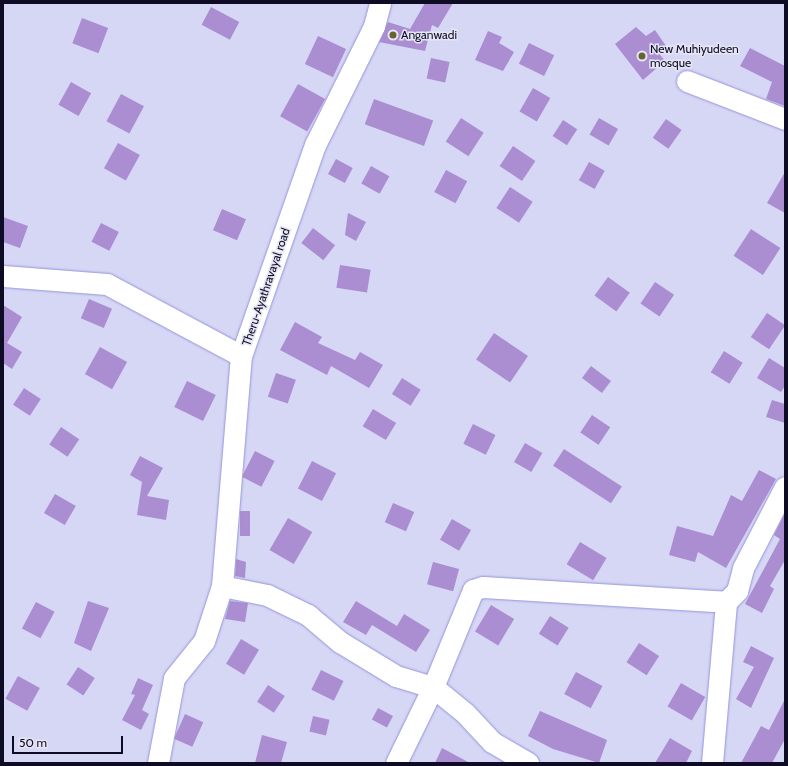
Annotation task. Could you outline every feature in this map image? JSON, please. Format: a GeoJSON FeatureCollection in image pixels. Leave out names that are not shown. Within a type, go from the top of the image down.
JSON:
{"type":"FeatureCollection","features":[{"type":"Feature","properties":{"kind":"street","name":"Theru-Ayathravayal road"},"geometry":{"type":"LineString","coordinates":[[3,276],[107,284],[241,356],[315,145],[374,26],[380,3]]}},
{"type":"Feature","properties":{"kind":"street"},"geometry":{"type":"LineString","coordinates":[[687,81],[785,119]]}},
{"type":"Feature","properties":{"kind":"street"},"geometry":{"type":"LineString","coordinates":[[158,763],[174,678],[204,641],[222,586],[241,356]]}},
{"type":"Feature","properties":{"kind":"street"},"geometry":{"type":"LineString","coordinates":[[712,763],[726,602],[737,592],[743,568],[785,487]]}},
{"type":"Feature","properties":{"kind":"street"},"geometry":{"type":"LineString","coordinates":[[222,586],[267,595],[308,615],[340,642],[396,676],[433,687],[465,713],[492,742],[528,763]]}},
{"type":"Feature","properties":{"kind":"street"},"geometry":{"type":"LineString","coordinates":[[396,763],[433,687],[462,611],[473,590],[483,587],[726,602]]}},
{"type":"Feature","properties":{"kind":"building"},"geometry":{"type":"Polygon","coordinates":[[[425,3],[453,3],[438,28],[432,25],[425,51],[379,42],[388,22],[410,29],[425,3]]]}},
{"type":"Feature","properties":{"kind":"building"},"geometry":{"type":"Polygon","coordinates":[[[211,7],[239,22],[230,40],[202,25],[211,7]]]}},
{"type":"Feature","properties":{"kind":"building"},"geometry":{"type":"Polygon","coordinates":[[[82,18],[108,28],[98,53],[72,43],[82,18]]]}},
{"type":"Feature","properties":{"kind":"building","name":"New Muhiyudeen mosque"},"geometry":{"type":"Polygon","coordinates":[[[636,27],[646,36],[655,30],[666,46],[657,51],[665,61],[643,80],[615,44],[636,27]]]}},
{"type":"Feature","properties":{"kind":"building"},"geometry":{"type":"Polygon","coordinates":[[[488,31],[502,37],[499,43],[514,52],[503,71],[475,60],[488,31]]]}},
{"type":"Feature","properties":{"kind":"building"},"geometry":{"type":"Polygon","coordinates":[[[318,36],[346,49],[333,77],[305,64],[318,36]]]}},
{"type":"Feature","properties":{"kind":"building"},"geometry":{"type":"Polygon","coordinates":[[[529,43],[554,55],[544,76],[519,64],[529,43]]]}},
{"type":"Feature","properties":{"kind":"building"},"geometry":{"type":"Polygon","coordinates":[[[750,48],[785,66],[785,106],[766,99],[772,82],[740,66],[750,48]]]}},
{"type":"Feature","properties":{"kind":"building"},"geometry":{"type":"Polygon","coordinates":[[[431,58],[450,62],[445,82],[427,79],[431,58]]]}},
{"type":"Feature","properties":{"kind":"building"},"geometry":{"type":"Polygon","coordinates":[[[71,82],[91,93],[79,116],[58,105],[71,82]]]}},
{"type":"Feature","properties":{"kind":"building"},"geometry":{"type":"Polygon","coordinates":[[[298,84],[325,99],[307,131],[280,116],[298,84]]]}},
{"type":"Feature","properties":{"kind":"building"},"geometry":{"type":"Polygon","coordinates":[[[533,88],[550,98],[537,121],[520,111],[533,88]]]}},
{"type":"Feature","properties":{"kind":"building"},"geometry":{"type":"Polygon","coordinates":[[[121,94],[144,106],[129,134],[106,121],[121,94]]]}},
{"type":"Feature","properties":{"kind":"building"},"geometry":{"type":"Polygon","coordinates":[[[374,99],[433,121],[424,146],[365,124],[374,99]]]}},
{"type":"Feature","properties":{"kind":"building"},"geometry":{"type":"Polygon","coordinates":[[[461,118],[484,133],[468,156],[446,141],[461,118]]]}},
{"type":"Feature","properties":{"kind":"building"},"geometry":{"type":"Polygon","coordinates":[[[599,118],[618,129],[609,145],[590,134],[599,118]]]}},
{"type":"Feature","properties":{"kind":"building"},"geometry":{"type":"Polygon","coordinates":[[[666,119],[682,130],[668,149],[653,138],[666,119]]]}},
{"type":"Feature","properties":{"kind":"building"},"geometry":{"type":"Polygon","coordinates":[[[563,120],[577,129],[567,145],[553,136],[563,120]]]}},
{"type":"Feature","properties":{"kind":"building"},"geometry":{"type":"Polygon","coordinates":[[[118,143],[140,155],[126,180],[104,168],[118,143]]]}},
{"type":"Feature","properties":{"kind":"building"},"geometry":{"type":"Polygon","coordinates":[[[513,146],[535,161],[522,181],[500,166],[513,146]]]}},
{"type":"Feature","properties":{"kind":"building"},"geometry":{"type":"Polygon","coordinates":[[[336,159],[353,168],[345,183],[328,174],[336,159]]]}},
{"type":"Feature","properties":{"kind":"building"},"geometry":{"type":"Polygon","coordinates":[[[589,162],[605,171],[595,189],[579,180],[589,162]]]}},
{"type":"Feature","properties":{"kind":"building"},"geometry":{"type":"Polygon","coordinates":[[[371,166],[389,176],[380,194],[361,183],[371,166]]]}},
{"type":"Feature","properties":{"kind":"building"},"geometry":{"type":"Polygon","coordinates":[[[446,170],[467,181],[455,203],[434,192],[446,170]]]}},
{"type":"Feature","properties":{"kind":"building"},"geometry":{"type":"Polygon","coordinates":[[[785,172],[785,213],[767,203],[785,172]]]}},
{"type":"Feature","properties":{"kind":"building"},"geometry":{"type":"Polygon","coordinates":[[[510,187],[533,202],[519,223],[496,208],[510,187]]]}},
{"type":"Feature","properties":{"kind":"building"},"geometry":{"type":"Polygon","coordinates":[[[222,209],[246,219],[237,240],[213,230],[222,209]]]}},
{"type":"Feature","properties":{"kind":"building"},"geometry":{"type":"Polygon","coordinates":[[[348,213],[366,222],[356,241],[345,235],[348,213]]]}},
{"type":"Feature","properties":{"kind":"building"},"geometry":{"type":"Polygon","coordinates":[[[3,217],[28,226],[20,248],[3,242],[3,217]]]}},
{"type":"Feature","properties":{"kind":"building"},"geometry":{"type":"Polygon","coordinates":[[[101,223],[119,232],[109,251],[91,242],[101,223]]]}},
{"type":"Feature","properties":{"kind":"building"},"geometry":{"type":"Polygon","coordinates":[[[313,228],[335,245],[323,260],[301,243],[313,228]]]}},
{"type":"Feature","properties":{"kind":"building"},"geometry":{"type":"Polygon","coordinates":[[[751,229],[780,248],[763,275],[734,256],[751,229]]]}},
{"type":"Feature","properties":{"kind":"building"},"geometry":{"type":"Polygon","coordinates":[[[340,265],[371,270],[367,293],[336,288],[340,265]]]}},
{"type":"Feature","properties":{"kind":"building"},"geometry":{"type":"Polygon","coordinates":[[[608,277],[630,293],[616,311],[594,296],[608,277]]]}},
{"type":"Feature","properties":{"kind":"building"},"geometry":{"type":"Polygon","coordinates":[[[655,282],[674,295],[660,316],[640,304],[655,282]]]}},
{"type":"Feature","properties":{"kind":"building"},"geometry":{"type":"Polygon","coordinates":[[[89,299],[112,309],[104,328],[81,318],[89,299]]]}},
{"type":"Feature","properties":{"kind":"building"},"geometry":{"type":"Polygon","coordinates":[[[3,305],[22,317],[7,343],[22,352],[12,369],[3,363],[3,305]]]}},
{"type":"Feature","properties":{"kind":"building"},"geometry":{"type":"Polygon","coordinates":[[[767,313],[785,325],[769,349],[751,337],[767,313]]]}},
{"type":"Feature","properties":{"kind":"building"},"geometry":{"type":"Polygon","coordinates":[[[295,322],[322,337],[318,343],[355,360],[360,352],[383,365],[369,388],[331,366],[327,375],[280,350],[295,322]]]}},
{"type":"Feature","properties":{"kind":"building"},"geometry":{"type":"Polygon","coordinates":[[[494,333],[528,356],[510,382],[476,360],[494,333]]]}},
{"type":"Feature","properties":{"kind":"building"},"geometry":{"type":"Polygon","coordinates":[[[100,347],[127,362],[112,389],[85,374],[100,347]]]}},
{"type":"Feature","properties":{"kind":"building"},"geometry":{"type":"Polygon","coordinates":[[[724,351],[743,363],[729,384],[711,372],[724,351]]]}},
{"type":"Feature","properties":{"kind":"building"},"geometry":{"type":"Polygon","coordinates":[[[769,358],[785,368],[785,386],[781,392],[757,378],[769,358]]]}},
{"type":"Feature","properties":{"kind":"building"},"geometry":{"type":"Polygon","coordinates":[[[591,366],[611,381],[602,393],[582,378],[591,366]]]}},
{"type":"Feature","properties":{"kind":"building"},"geometry":{"type":"Polygon","coordinates":[[[276,373],[296,380],[288,403],[268,397],[276,373]]]}},
{"type":"Feature","properties":{"kind":"building"},"geometry":{"type":"Polygon","coordinates":[[[402,378],[421,390],[411,406],[392,394],[402,378]]]}},
{"type":"Feature","properties":{"kind":"building"},"geometry":{"type":"Polygon","coordinates":[[[187,381],[216,395],[203,421],[174,407],[187,381]]]}},
{"type":"Feature","properties":{"kind":"building"},"geometry":{"type":"Polygon","coordinates":[[[24,388],[41,399],[30,416],[13,405],[24,388]]]}},
{"type":"Feature","properties":{"kind":"building"},"geometry":{"type":"Polygon","coordinates":[[[772,400],[785,404],[785,423],[766,417],[772,400]]]}},
{"type":"Feature","properties":{"kind":"building"},"geometry":{"type":"Polygon","coordinates":[[[373,409],[396,423],[386,440],[363,426],[373,409]]]}},
{"type":"Feature","properties":{"kind":"building"},"geometry":{"type":"Polygon","coordinates":[[[592,415],[610,427],[598,445],[580,432],[592,415]]]}},
{"type":"Feature","properties":{"kind":"building"},"geometry":{"type":"Polygon","coordinates":[[[473,424],[495,435],[486,455],[463,444],[473,424]]]}},
{"type":"Feature","properties":{"kind":"building"},"geometry":{"type":"Polygon","coordinates":[[[61,427],[79,439],[67,457],[49,444],[61,427]]]}},
{"type":"Feature","properties":{"kind":"building"},"geometry":{"type":"Polygon","coordinates":[[[525,443],[542,453],[531,472],[514,462],[525,443]]]}},
{"type":"Feature","properties":{"kind":"building"},"geometry":{"type":"Polygon","coordinates":[[[564,449],[622,487],[611,503],[553,466],[564,449]]]}},
{"type":"Feature","properties":{"kind":"building"},"geometry":{"type":"Polygon","coordinates":[[[255,451],[275,461],[261,487],[242,477],[255,451]]]}},
{"type":"Feature","properties":{"kind":"building"},"geometry":{"type":"Polygon","coordinates":[[[140,456],[163,468],[147,496],[169,500],[166,520],[137,515],[142,482],[130,475],[140,456]]]}},
{"type":"Feature","properties":{"kind":"building"},"geometry":{"type":"Polygon","coordinates":[[[312,461],[336,473],[322,501],[298,489],[312,461]]]}},
{"type":"Feature","properties":{"kind":"building"},"geometry":{"type":"Polygon","coordinates":[[[759,470],[776,479],[726,568],[698,552],[695,562],[669,555],[677,526],[713,536],[731,495],[742,501],[759,470]]]}},
{"type":"Feature","properties":{"kind":"building"},"geometry":{"type":"Polygon","coordinates":[[[55,494],[76,506],[65,525],[44,513],[55,494]]]}},
{"type":"Feature","properties":{"kind":"building"},"geometry":{"type":"Polygon","coordinates":[[[393,503],[414,512],[406,531],[385,522],[393,503]]]}},
{"type":"Feature","properties":{"kind":"building"},"geometry":{"type":"Polygon","coordinates":[[[240,511],[250,511],[250,536],[240,536],[240,511]]]}},
{"type":"Feature","properties":{"kind":"building"},"geometry":{"type":"Polygon","coordinates":[[[785,513],[785,560],[770,586],[774,589],[762,613],[745,604],[780,539],[774,535],[785,513]]]}},
{"type":"Feature","properties":{"kind":"building"},"geometry":{"type":"Polygon","coordinates":[[[288,518],[312,532],[294,564],[270,550],[288,518]]]}},
{"type":"Feature","properties":{"kind":"building"},"geometry":{"type":"Polygon","coordinates":[[[452,519],[471,530],[459,551],[440,540],[452,519]]]}},
{"type":"Feature","properties":{"kind":"building"},"geometry":{"type":"Polygon","coordinates":[[[580,542],[607,558],[593,580],[567,564],[580,542]]]}},
{"type":"Feature","properties":{"kind":"building"},"geometry":{"type":"Polygon","coordinates":[[[236,559],[246,562],[245,578],[235,576],[236,559]]]}},
{"type":"Feature","properties":{"kind":"building"},"geometry":{"type":"Polygon","coordinates":[[[433,562],[459,569],[453,591],[427,584],[433,562]]]}},
{"type":"Feature","properties":{"kind":"building"},"geometry":{"type":"Polygon","coordinates":[[[88,601],[109,608],[91,651],[74,643],[88,601]]]}},
{"type":"Feature","properties":{"kind":"building"},"geometry":{"type":"Polygon","coordinates":[[[230,601],[248,603],[245,622],[225,619],[230,601]]]}},
{"type":"Feature","properties":{"kind":"building"},"geometry":{"type":"Polygon","coordinates":[[[356,601],[397,626],[404,614],[430,630],[416,652],[372,625],[366,635],[343,622],[356,601]]]}},
{"type":"Feature","properties":{"kind":"building"},"geometry":{"type":"Polygon","coordinates":[[[36,602],[55,612],[40,638],[22,628],[36,602]]]}},
{"type":"Feature","properties":{"kind":"building"},"geometry":{"type":"Polygon","coordinates":[[[491,605],[514,619],[498,645],[475,632],[491,605]]]}},
{"type":"Feature","properties":{"kind":"building"},"geometry":{"type":"Polygon","coordinates":[[[550,616],[569,628],[558,645],[539,634],[550,616]]]}},
{"type":"Feature","properties":{"kind":"building"},"geometry":{"type":"Polygon","coordinates":[[[241,639],[259,650],[244,675],[226,664],[241,639]]]}},
{"type":"Feature","properties":{"kind":"building"},"geometry":{"type":"Polygon","coordinates":[[[639,643],[659,656],[647,675],[626,662],[639,643]]]}},
{"type":"Feature","properties":{"kind":"building"},"geometry":{"type":"Polygon","coordinates":[[[751,646],[774,658],[751,708],[736,699],[754,667],[743,662],[751,646]]]}},
{"type":"Feature","properties":{"kind":"building"},"geometry":{"type":"Polygon","coordinates":[[[78,667],[95,678],[83,696],[67,685],[78,667]]]}},
{"type":"Feature","properties":{"kind":"building"},"geometry":{"type":"Polygon","coordinates":[[[321,670],[343,681],[334,701],[311,690],[321,670]]]}},
{"type":"Feature","properties":{"kind":"building"},"geometry":{"type":"Polygon","coordinates":[[[576,672],[602,686],[591,708],[564,694],[576,672]]]}},
{"type":"Feature","properties":{"kind":"building"},"geometry":{"type":"Polygon","coordinates":[[[18,676],[40,688],[27,711],[5,699],[18,676]]]}},
{"type":"Feature","properties":{"kind":"building"},"geometry":{"type":"Polygon","coordinates":[[[138,678],[153,685],[142,710],[149,714],[141,730],[122,720],[135,695],[131,694],[138,678]]]}},
{"type":"Feature","properties":{"kind":"building"},"geometry":{"type":"Polygon","coordinates":[[[681,683],[705,697],[692,720],[668,706],[681,683]]]}},
{"type":"Feature","properties":{"kind":"building"},"geometry":{"type":"Polygon","coordinates":[[[268,685],[285,696],[274,713],[257,702],[268,685]]]}},
{"type":"Feature","properties":{"kind":"building"},"geometry":{"type":"Polygon","coordinates":[[[785,699],[785,739],[772,763],[741,763],[761,726],[769,730],[785,699]]]}},
{"type":"Feature","properties":{"kind":"building"},"geometry":{"type":"Polygon","coordinates":[[[378,708],[393,716],[387,727],[372,719],[378,708]]]}},
{"type":"Feature","properties":{"kind":"building"},"geometry":{"type":"Polygon","coordinates":[[[540,711],[607,740],[599,763],[553,749],[528,736],[540,711]]]}},
{"type":"Feature","properties":{"kind":"building"},"geometry":{"type":"Polygon","coordinates":[[[185,714],[203,722],[192,747],[174,739],[185,714]]]}},
{"type":"Feature","properties":{"kind":"building"},"geometry":{"type":"Polygon","coordinates":[[[313,716],[330,720],[326,735],[309,732],[313,716]]]}},
{"type":"Feature","properties":{"kind":"building"},"geometry":{"type":"Polygon","coordinates":[[[262,735],[287,742],[281,763],[255,763],[262,735]]]}},
{"type":"Feature","properties":{"kind":"building"},"geometry":{"type":"Polygon","coordinates":[[[670,738],[692,751],[686,763],[655,763],[670,738]]]}},
{"type":"Feature","properties":{"kind":"building"},"geometry":{"type":"Polygon","coordinates":[[[442,748],[470,763],[435,763],[442,748]]]}},
{"type":"Feature","properties":{"kind":"place","name":"Anganwadi"},"geometry":{"type":"Point","coordinates":[393,35]}},
{"type":"Feature","properties":{"kind":"place","name":"New Muhiyudeen mosque"},"geometry":{"type":"Point","coordinates":[642,56]}}]}
